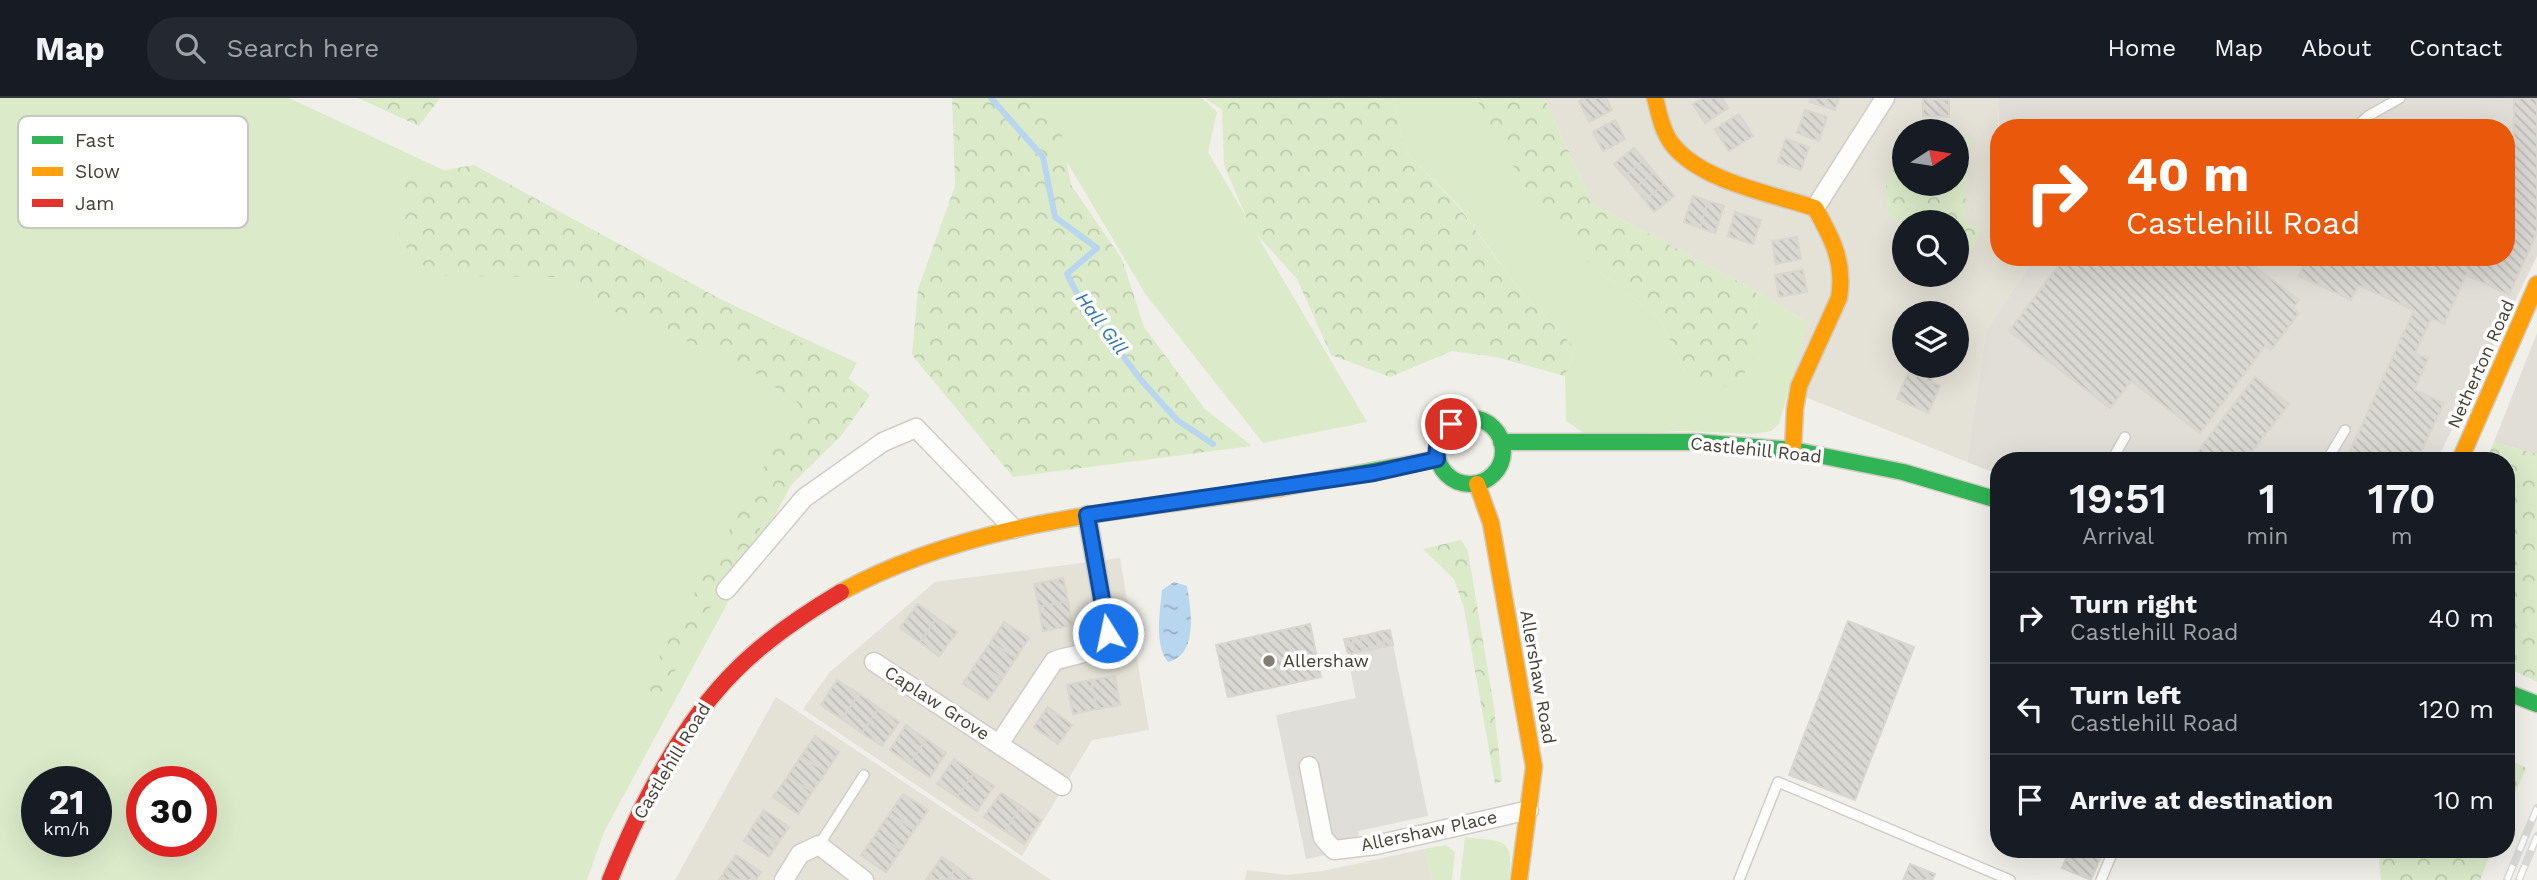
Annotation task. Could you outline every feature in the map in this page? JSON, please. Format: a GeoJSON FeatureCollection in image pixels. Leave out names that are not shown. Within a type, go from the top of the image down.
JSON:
{"type":"FeatureCollection","features":[{"type":"Feature","properties":{"kind":"main road"},"geometry":{"type":"LineString","coordinates":[[1655,98],[1672,144],[1688,160],[1720,176],[1815,208],[1834,244],[1841,267],[1841,288],[1835,310],[1798,388],[1793,450]]}},
{"type":"Feature","properties":{"kind":"main road","name":"Netherton Road"},"geometry":{"type":"LineString","coordinates":[[2464,452],[2537,284]]}},
{"type":"Feature","properties":{"kind":"main road"},"geometry":{"type":"LineString","coordinates":[[1477,484],[1465,484],[1447,476],[1437,459],[1436,450],[1443,433],[1457,421],[1475,418],[1486,422],[1499,435],[1503,457],[1498,469]]}},
{"type":"Feature","properties":{"kind":"main road","name":"Castlehill Road"},"geometry":{"type":"LineString","coordinates":[[1501,442],[1695,442],[1793,450],[1903,472],[1990,498]]}},
{"type":"Feature","properties":{"kind":"main road","name":"Castlehill Road"},"geometry":{"type":"LineString","coordinates":[[1477,484],[1498,469],[1550,442]]}},
{"type":"Feature","properties":{"kind":"main road","name":"Castlehill Road"},"geometry":{"type":"LineString","coordinates":[[610,880],[625,840],[667,763],[705,705],[740,666],[775,635],[854,584],[928,554],[1014,529],[1087,515],[1374,473],[1437,459]]}},
{"type":"Feature","properties":{"kind":"main road","name":"Allershaw Road"},"geometry":{"type":"LineString","coordinates":[[1477,484],[1492,523],[1534,767],[1519,880]]}},
{"type":"Feature","properties":{"kind":"main road"},"geometry":{"type":"LineString","coordinates":[[2515,695],[2537,704]]}},
{"type":"Feature","properties":{"kind":"street"},"geometry":{"type":"LineString","coordinates":[[1815,208],[1885,98]]}},
{"type":"Feature","properties":{"kind":"street"},"geometry":{"type":"LineString","coordinates":[[726,590],[804,498],[883,442],[916,428],[1014,529]]}},
{"type":"Feature","properties":{"kind":"street","name":"Caplaw Grove"},"geometry":{"type":"LineString","coordinates":[[999,744],[1054,661],[1091,652],[1105,641],[1108,633],[1087,515]]}},
{"type":"Feature","properties":{"kind":"street","name":"Caplaw Grove"},"geometry":{"type":"LineString","coordinates":[[874,662],[1062,786]]}},
{"type":"Feature","properties":{"kind":"street","name":"Allershaw Place"},"geometry":{"type":"LineString","coordinates":[[1309,766],[1323,838],[1334,850],[1376,845],[1529,810]]}},
{"type":"Feature","properties":{"kind":"street"},"geometry":{"type":"LineString","coordinates":[[784,880],[800,854],[819,845],[864,880]]}},
{"type":"Feature","properties":{"kind":"lane"},"geometry":{"type":"LineString","coordinates":[[2365,119],[2400,98]]}},
{"type":"Feature","properties":{"kind":"lane"},"geometry":{"type":"LineString","coordinates":[[2332,452],[2345,430]]}},
{"type":"Feature","properties":{"kind":"lane"},"geometry":{"type":"LineString","coordinates":[[2117,452],[2125,437]]}},
{"type":"Feature","properties":{"kind":"lane"},"geometry":{"type":"LineString","coordinates":[[819,845],[864,775]]}},
{"type":"Feature","properties":{"kind":"lane"},"geometry":{"type":"LineString","coordinates":[[1739,880],[1778,782],[2010,880]]}},
{"type":"Feature","properties":{"kind":"lane"},"geometry":{"type":"LineString","coordinates":[[2101,880],[2110,858]]}},
{"type":"Feature","properties":{"kind":"shaded area"},"geometry":{"type":"Polygon","coordinates":[[[1544,98],[1998,98],[1998,119],[1990,119],[1990,266],[2029,266],[1986,331],[1967,462],[1788,390],[1808,323],[1756,291],[1593,204],[1544,98]]]}},
{"type":"Feature","properties":{"kind":"shaded area"},"geometry":{"type":"Polygon","coordinates":[[[1998,98],[2537,98],[2537,256],[2441,452],[1990,452],[1990,471],[1967,462],[1986,331],[2029,266],[2515,266],[2515,119],[1999,119],[1998,98]]]}},
{"type":"Feature","properties":{"kind":"shaded area"},"geometry":{"type":"Polygon","coordinates":[[[2537,333],[2537,454],[2494,442],[2537,333]]]}},
{"type":"Feature","properties":{"kind":"shaded area"},"geometry":{"type":"Polygon","coordinates":[[[1120,558],[1149,730],[1092,740],[1022,856],[803,709],[830,672],[935,582],[1120,558]]]}},
{"type":"Feature","properties":{"kind":"shaded area"},"geometry":{"type":"Polygon","coordinates":[[[1390,630],[1428,816],[1358,831],[1361,848],[1306,859],[1276,715],[1356,698],[1344,639],[1390,630]]]}},
{"type":"Feature","properties":{"kind":"shaded area"},"geometry":{"type":"Polygon","coordinates":[[[776,697],[1051,880],[675,880],[776,697]]]}},
{"type":"Feature","properties":{"kind":"shaded area"},"geometry":{"type":"Polygon","coordinates":[[[1424,849],[1432,880],[1245,880],[1247,870],[1287,875],[1323,871],[1424,849]]]}},
{"type":"Feature","properties":{"kind":"green space"},"geometry":{"type":"Polygon","coordinates":[[[0,98],[289,98],[857,363],[604,832],[587,880],[0,880],[0,98]]]}},
{"type":"Feature","properties":{"kind":"green space"},"geometry":{"type":"Polygon","coordinates":[[[358,98],[440,98],[419,126],[358,98]]]}},
{"type":"Feature","properties":{"kind":"green space"},"geometry":{"type":"Polygon","coordinates":[[[952,98],[1042,98],[1058,115],[1071,185],[1122,259],[1144,327],[1205,409],[1252,446],[1013,477],[912,355],[918,289],[955,186],[952,98]]]}},
{"type":"Feature","properties":{"kind":"green space"},"geometry":{"type":"Polygon","coordinates":[[[1029,98],[1202,98],[1217,112],[1208,152],[1367,422],[1263,443],[1146,295],[1029,98]]]}},
{"type":"Feature","properties":{"kind":"green space"},"geometry":{"type":"Polygon","coordinates":[[[1205,98],[1393,98],[1406,152],[1458,206],[1519,289],[1575,348],[1565,376],[1496,357],[1452,351],[1390,377],[1331,355],[1297,279],[1251,228],[1224,165],[1222,110],[1205,98]]]}},
{"type":"Feature","properties":{"kind":"green space"},"geometry":{"type":"Polygon","coordinates":[[[1393,98],[1476,98],[1597,270],[1659,318],[1687,375],[1759,348],[1756,291],[1808,323],[1779,424],[1771,431],[1755,434],[1682,431],[1588,436],[1566,421],[1565,376],[1575,348],[1519,289],[1458,205],[1406,152],[1393,98]]]}},
{"type":"Feature","properties":{"kind":"green space"},"geometry":{"type":"Polygon","coordinates":[[[1476,98],[1544,98],[1593,204],[1756,291],[1759,348],[1735,389],[1687,375],[1659,318],[1597,270],[1544,221],[1476,98]]]}},
{"type":"Feature","properties":{"kind":"green space"},"geometry":{"type":"Polygon","coordinates":[[[474,165],[803,344],[870,395],[841,436],[783,493],[692,636],[660,702],[639,694],[799,404],[744,365],[587,300],[556,277],[434,276],[399,240],[405,177],[474,165]]]}},
{"type":"Feature","properties":{"kind":"green space"},"geometry":{"type":"Polygon","coordinates":[[[1892,171],[1892,196],[1966,196],[1965,210],[1892,210],[1892,219],[1888,218],[1886,187],[1892,171]]]}},
{"type":"Feature","properties":{"kind":"green space"},"geometry":{"type":"Polygon","coordinates":[[[1969,223],[1981,229],[1973,248],[1969,249],[1969,223]]]}},
{"type":"Feature","properties":{"kind":"green space"},"geometry":{"type":"Polygon","coordinates":[[[2494,442],[2537,454],[2537,682],[2515,671],[2515,452],[2490,452],[2494,442]]]}},
{"type":"Feature","properties":{"kind":"green space"},"geometry":{"type":"Polygon","coordinates":[[[1461,540],[1468,551],[1494,707],[1502,781],[1495,784],[1464,608],[1454,579],[1423,549],[1461,540]]]}},
{"type":"Feature","properties":{"kind":"green space"},"geometry":{"type":"Polygon","coordinates":[[[2515,762],[2526,768],[2515,793],[2515,762]]]}},
{"type":"Feature","properties":{"kind":"green space"},"geometry":{"type":"Polygon","coordinates":[[[1465,837],[1504,844],[1510,855],[1509,880],[1460,880],[1465,837]]]}},
{"type":"Feature","properties":{"kind":"green space"},"geometry":{"type":"Polygon","coordinates":[[[1446,845],[1455,852],[1452,880],[1432,880],[1424,849],[1446,845]]]}},
{"type":"Feature","properties":{"kind":"green space"},"geometry":{"type":"Polygon","coordinates":[[[2379,858],[2489,858],[2480,880],[2381,880],[2379,858]]]}},
{"type":"Feature","properties":{"kind":"water"},"geometry":{"type":"Polygon","coordinates":[[[1174,582],[1187,586],[1191,630],[1185,650],[1178,658],[1168,662],[1159,637],[1159,617],[1162,590],[1174,582]]]}},
{"type":"Feature","properties":{"kind":"building"},"geometry":{"type":"Polygon","coordinates":[[[1586,98],[1606,98],[1612,110],[1589,122],[1579,101],[1586,98]]]}},
{"type":"Feature","properties":{"kind":"building"},"geometry":{"type":"Polygon","coordinates":[[[1703,98],[1722,98],[1728,108],[1705,123],[1693,104],[1703,98]]]}},
{"type":"Feature","properties":{"kind":"building"},"geometry":{"type":"Polygon","coordinates":[[[1811,98],[1839,98],[1835,110],[1810,102],[1811,98]]]}},
{"type":"Feature","properties":{"kind":"building"},"geometry":{"type":"Polygon","coordinates":[[[2514,98],[2537,98],[2537,232],[2509,295],[2466,275],[2444,324],[2431,318],[2415,353],[2428,359],[2414,390],[2444,403],[2421,452],[2350,452],[2414,310],[2358,285],[2351,300],[2299,276],[2303,266],[2515,266],[2514,98]]]}},
{"type":"Feature","properties":{"kind":"building"},"geometry":{"type":"Polygon","coordinates":[[[1923,99],[1949,100],[1949,117],[1923,116],[1923,99]]]}},
{"type":"Feature","properties":{"kind":"building"},"geometry":{"type":"Polygon","coordinates":[[[1805,110],[1827,117],[1819,141],[1797,133],[1805,110]]]}},
{"type":"Feature","properties":{"kind":"building"},"geometry":{"type":"Polygon","coordinates":[[[1739,114],[1753,136],[1729,151],[1715,129],[1739,114]]]}},
{"type":"Feature","properties":{"kind":"building"},"geometry":{"type":"Polygon","coordinates":[[[1615,120],[1625,139],[1603,151],[1593,132],[1615,120]]]}},
{"type":"Feature","properties":{"kind":"building"},"geometry":{"type":"Polygon","coordinates":[[[1786,139],[1809,147],[1801,170],[1778,162],[1786,139]]]}},
{"type":"Feature","properties":{"kind":"building"},"geometry":{"type":"Polygon","coordinates":[[[1634,148],[1644,160],[1625,176],[1614,164],[1634,148]]]}},
{"type":"Feature","properties":{"kind":"building"},"geometry":{"type":"Polygon","coordinates":[[[1644,160],[1654,172],[1635,188],[1625,176],[1644,160]]]}},
{"type":"Feature","properties":{"kind":"building"},"geometry":{"type":"Polygon","coordinates":[[[1654,172],[1664,184],[1645,200],[1635,188],[1654,172]]]}},
{"type":"Feature","properties":{"kind":"building"},"geometry":{"type":"Polygon","coordinates":[[[1664,184],[1674,196],[1654,212],[1645,200],[1664,184]]]}},
{"type":"Feature","properties":{"kind":"building"},"geometry":{"type":"Polygon","coordinates":[[[1693,196],[1708,201],[1700,228],[1684,222],[1693,196]]]}},
{"type":"Feature","properties":{"kind":"building"},"geometry":{"type":"Polygon","coordinates":[[[1708,201],[1724,206],[1715,233],[1700,228],[1708,201]]]}},
{"type":"Feature","properties":{"kind":"building"},"geometry":{"type":"Polygon","coordinates":[[[1735,212],[1761,220],[1753,244],[1728,236],[1735,212]]]}},
{"type":"Feature","properties":{"kind":"building"},"geometry":{"type":"Polygon","coordinates":[[[1797,237],[1801,259],[1776,264],[1772,241],[1797,237]]]}},
{"type":"Feature","properties":{"kind":"building"},"geometry":{"type":"Polygon","coordinates":[[[2058,266],[2254,266],[2299,300],[2293,308],[2299,313],[2271,350],[2265,346],[2200,433],[2131,381],[2110,408],[2009,331],[2058,266]]]}},
{"type":"Feature","properties":{"kind":"building"},"geometry":{"type":"Polygon","coordinates":[[[1803,270],[1807,292],[1779,297],[1775,275],[1803,270]]]}},
{"type":"Feature","properties":{"kind":"building"},"geometry":{"type":"Polygon","coordinates":[[[2255,377],[2289,404],[2251,452],[2197,452],[2255,377]]]}},
{"type":"Feature","properties":{"kind":"building"},"geometry":{"type":"Polygon","coordinates":[[[1906,378],[1933,378],[1931,382],[1940,386],[1928,413],[1897,399],[1906,378]]]}},
{"type":"Feature","properties":{"kind":"building"},"geometry":{"type":"Polygon","coordinates":[[[1063,578],[1068,601],[1039,607],[1034,584],[1063,578]]]}},
{"type":"Feature","properties":{"kind":"building"},"geometry":{"type":"Polygon","coordinates":[[[1068,601],[1072,625],[1043,631],[1039,607],[1068,601]]]}},
{"type":"Feature","properties":{"kind":"building"},"geometry":{"type":"Polygon","coordinates":[[[918,604],[937,618],[920,642],[900,628],[918,604]]]}},
{"type":"Feature","properties":{"kind":"building"},"geometry":{"type":"Polygon","coordinates":[[[937,618],[957,632],[939,656],[920,642],[937,618]]]}},
{"type":"Feature","properties":{"kind":"building"},"geometry":{"type":"Polygon","coordinates":[[[1848,621],[1914,647],[1855,800],[1789,775],[1848,621]]]}},
{"type":"Feature","properties":{"kind":"building"},"geometry":{"type":"Polygon","coordinates":[[[1004,622],[1029,638],[1016,658],[991,642],[1004,622]]]}},
{"type":"Feature","properties":{"kind":"building","name":"Allershaw"},"geometry":{"type":"Polygon","coordinates":[[[1310,624],[1321,677],[1228,697],[1216,645],[1310,624]]]}},
{"type":"Feature","properties":{"kind":"building"},"geometry":{"type":"Polygon","coordinates":[[[1390,630],[1393,645],[1385,647],[1382,631],[1390,630]]]}},
{"type":"Feature","properties":{"kind":"building"},"geometry":{"type":"Polygon","coordinates":[[[1382,631],[1385,647],[1378,648],[1375,633],[1382,631]]]}},
{"type":"Feature","properties":{"kind":"building"},"geometry":{"type":"Polygon","coordinates":[[[1375,633],[1378,648],[1370,650],[1367,635],[1375,633]]]}},
{"type":"Feature","properties":{"kind":"building"},"geometry":{"type":"Polygon","coordinates":[[[1367,635],[1370,650],[1363,651],[1360,636],[1367,635]]]}},
{"type":"Feature","properties":{"kind":"building"},"geometry":{"type":"Polygon","coordinates":[[[1360,636],[1363,651],[1355,653],[1352,638],[1360,636]]]}},
{"type":"Feature","properties":{"kind":"building"},"geometry":{"type":"Polygon","coordinates":[[[1352,638],[1355,653],[1348,654],[1344,639],[1352,638]]]}},
{"type":"Feature","properties":{"kind":"building"},"geometry":{"type":"Polygon","coordinates":[[[991,642],[1016,658],[1002,679],[977,662],[991,642]]]}},
{"type":"Feature","properties":{"kind":"building"},"geometry":{"type":"Polygon","coordinates":[[[977,662],[1002,679],[988,700],[963,684],[977,662]]]}},
{"type":"Feature","properties":{"kind":"building"},"geometry":{"type":"Polygon","coordinates":[[[1115,676],[1120,705],[1097,709],[1091,680],[1115,676]]]}},
{"type":"Feature","properties":{"kind":"building"},"geometry":{"type":"Polygon","coordinates":[[[837,680],[859,694],[842,719],[821,705],[837,680]]]}},
{"type":"Feature","properties":{"kind":"building"},"geometry":{"type":"Polygon","coordinates":[[[1091,680],[1097,709],[1073,714],[1067,685],[1091,680]]]}},
{"type":"Feature","properties":{"kind":"building"},"geometry":{"type":"Polygon","coordinates":[[[859,694],[879,708],[862,733],[842,719],[859,694]]]}},
{"type":"Feature","properties":{"kind":"building"},"geometry":{"type":"Polygon","coordinates":[[[1048,707],[1072,725],[1058,744],[1034,727],[1048,707]]]}},
{"type":"Feature","properties":{"kind":"building"},"geometry":{"type":"Polygon","coordinates":[[[879,708],[899,722],[882,746],[862,733],[879,708]]]}},
{"type":"Feature","properties":{"kind":"building"},"geometry":{"type":"Polygon","coordinates":[[[906,725],[926,739],[910,764],[890,750],[906,725]]]}},
{"type":"Feature","properties":{"kind":"building"},"geometry":{"type":"Polygon","coordinates":[[[815,736],[839,752],[826,772],[801,756],[815,736]]]}},
{"type":"Feature","properties":{"kind":"building"},"geometry":{"type":"Polygon","coordinates":[[[926,739],[946,753],[930,777],[910,764],[926,739]]]}},
{"type":"Feature","properties":{"kind":"building"},"geometry":{"type":"Polygon","coordinates":[[[801,756],[826,772],[812,792],[788,776],[801,756]]]}},
{"type":"Feature","properties":{"kind":"building"},"geometry":{"type":"Polygon","coordinates":[[[954,759],[974,773],[957,797],[937,784],[954,759]]]}},
{"type":"Feature","properties":{"kind":"building"},"geometry":{"type":"Polygon","coordinates":[[[974,773],[994,786],[977,811],[957,797],[974,773]]]}},
{"type":"Feature","properties":{"kind":"building"},"geometry":{"type":"Polygon","coordinates":[[[788,776],[812,792],[798,814],[773,797],[788,776]]]}},
{"type":"Feature","properties":{"kind":"building"},"geometry":{"type":"Polygon","coordinates":[[[1001,793],[1021,806],[1005,831],[984,817],[1001,793]]]}},
{"type":"Feature","properties":{"kind":"building"},"geometry":{"type":"Polygon","coordinates":[[[903,794],[928,810],[914,830],[890,813],[903,794]]]}},
{"type":"Feature","properties":{"kind":"building"},"geometry":{"type":"Polygon","coordinates":[[[1021,806],[1041,820],[1024,844],[1005,831],[1021,806]]]}},
{"type":"Feature","properties":{"kind":"building"},"geometry":{"type":"Polygon","coordinates":[[[764,810],[789,827],[778,843],[753,826],[764,810]]]}},
{"type":"Feature","properties":{"kind":"building"},"geometry":{"type":"Polygon","coordinates":[[[890,813],[914,830],[901,850],[876,834],[890,813]]]}},
{"type":"Feature","properties":{"kind":"building"},"geometry":{"type":"Polygon","coordinates":[[[753,826],[778,843],[769,857],[744,841],[753,826]]]}},
{"type":"Feature","properties":{"kind":"building"},"geometry":{"type":"Polygon","coordinates":[[[876,834],[901,850],[886,872],[861,855],[876,834]]]}},
{"type":"Feature","properties":{"kind":"building"},"geometry":{"type":"Polygon","coordinates":[[[736,855],[761,872],[756,880],[739,880],[725,871],[736,855]]]}},
{"type":"Feature","properties":{"kind":"building"},"geometry":{"type":"Polygon","coordinates":[[[942,857],[957,867],[947,880],[926,880],[942,857]]]}},
{"type":"Feature","properties":{"kind":"building"},"geometry":{"type":"Polygon","coordinates":[[[2066,858],[2100,858],[2091,880],[2062,868],[2066,858]]]}},
{"type":"Feature","properties":{"kind":"building"},"geometry":{"type":"Polygon","coordinates":[[[1910,864],[1935,874],[1932,880],[1903,880],[1910,864]]]}},
{"type":"Feature","properties":{"kind":"building"},"geometry":{"type":"Polygon","coordinates":[[[957,867],[972,879],[947,880],[957,867]]]}},
{"type":"Feature","properties":{"kind":"building"},"geometry":{"type":"Polygon","coordinates":[[[725,871],[739,880],[719,880],[725,871]]]}},
{"type":"Feature","properties":{"kind":"waterway","name":"Hall Gill"},"geometry":{"type":"LineString","coordinates":[[991,98],[1043,157],[1055,217],[1097,248],[1067,274],[1080,299],[1141,380],[1177,420],[1213,444]]}},
{"type":"Feature","properties":{"kind":"railway"},"geometry":{"type":"LineString","coordinates":[[2507,880],[2537,808]]}},
{"type":"Feature","properties":{"kind":"railway"},"geometry":{"type":"LineString","coordinates":[[2519,880],[2537,836]]}},
{"type":"Feature","properties":{"kind":"traffic: fast"},"geometry":{"type":"LineString","coordinates":[[1470,418],[1483,421],[1493,428],[1500,438],[1503,451],[1500,464],[1493,474],[1483,481],[1470,484],[1457,481],[1447,474],[1440,464],[1437,451],[1440,438],[1447,428],[1457,421],[1470,418]]}},
{"type":"Feature","properties":{"kind":"traffic: fast"},"geometry":{"type":"LineString","coordinates":[[1501,442],[1695,442],[1793,450],[1903,472],[1990,498]]}},
{"type":"Feature","properties":{"kind":"traffic: fast"},"geometry":{"type":"LineString","coordinates":[[1280,488],[1437,459]]}},
{"type":"Feature","properties":{"kind":"traffic: fast"},"geometry":{"type":"LineString","coordinates":[[2515,695],[2537,704]]}},
{"type":"Feature","properties":{"kind":"traffic: slow"},"geometry":{"type":"LineString","coordinates":[[1655,98],[1666,133],[1684,157],[1700,168],[1738,185],[1815,208],[1832,240],[1839,262],[1839,298],[1799,386],[1793,450]]}},
{"type":"Feature","properties":{"kind":"traffic: slow"},"geometry":{"type":"LineString","coordinates":[[2464,452],[2537,284]]}},
{"type":"Feature","properties":{"kind":"traffic: slow"},"geometry":{"type":"LineString","coordinates":[[1477,484],[1491,523],[1534,767],[1519,880]]}},
{"type":"Feature","properties":{"kind":"traffic: slow"},"geometry":{"type":"LineString","coordinates":[[841,592],[893,567],[1000,533],[1056,521],[1280,488]]}},
{"type":"Feature","properties":{"kind":"traffic: jam"},"geometry":{"type":"LineString","coordinates":[[610,880],[648,796],[680,741],[717,691],[737,669],[774,637],[841,592]]}},
{"type":"Feature","properties":{"kind":"place","name":"Allershaw"},"geometry":{"type":"Point","coordinates":[1269,661]}},
{"type":"Feature","properties":{"kind":"route"},"geometry":{"type":"LineString","coordinates":[[1108,633],[1087,515],[1374,473],[1437,459],[1439,440],[1451,424]]}}]}
